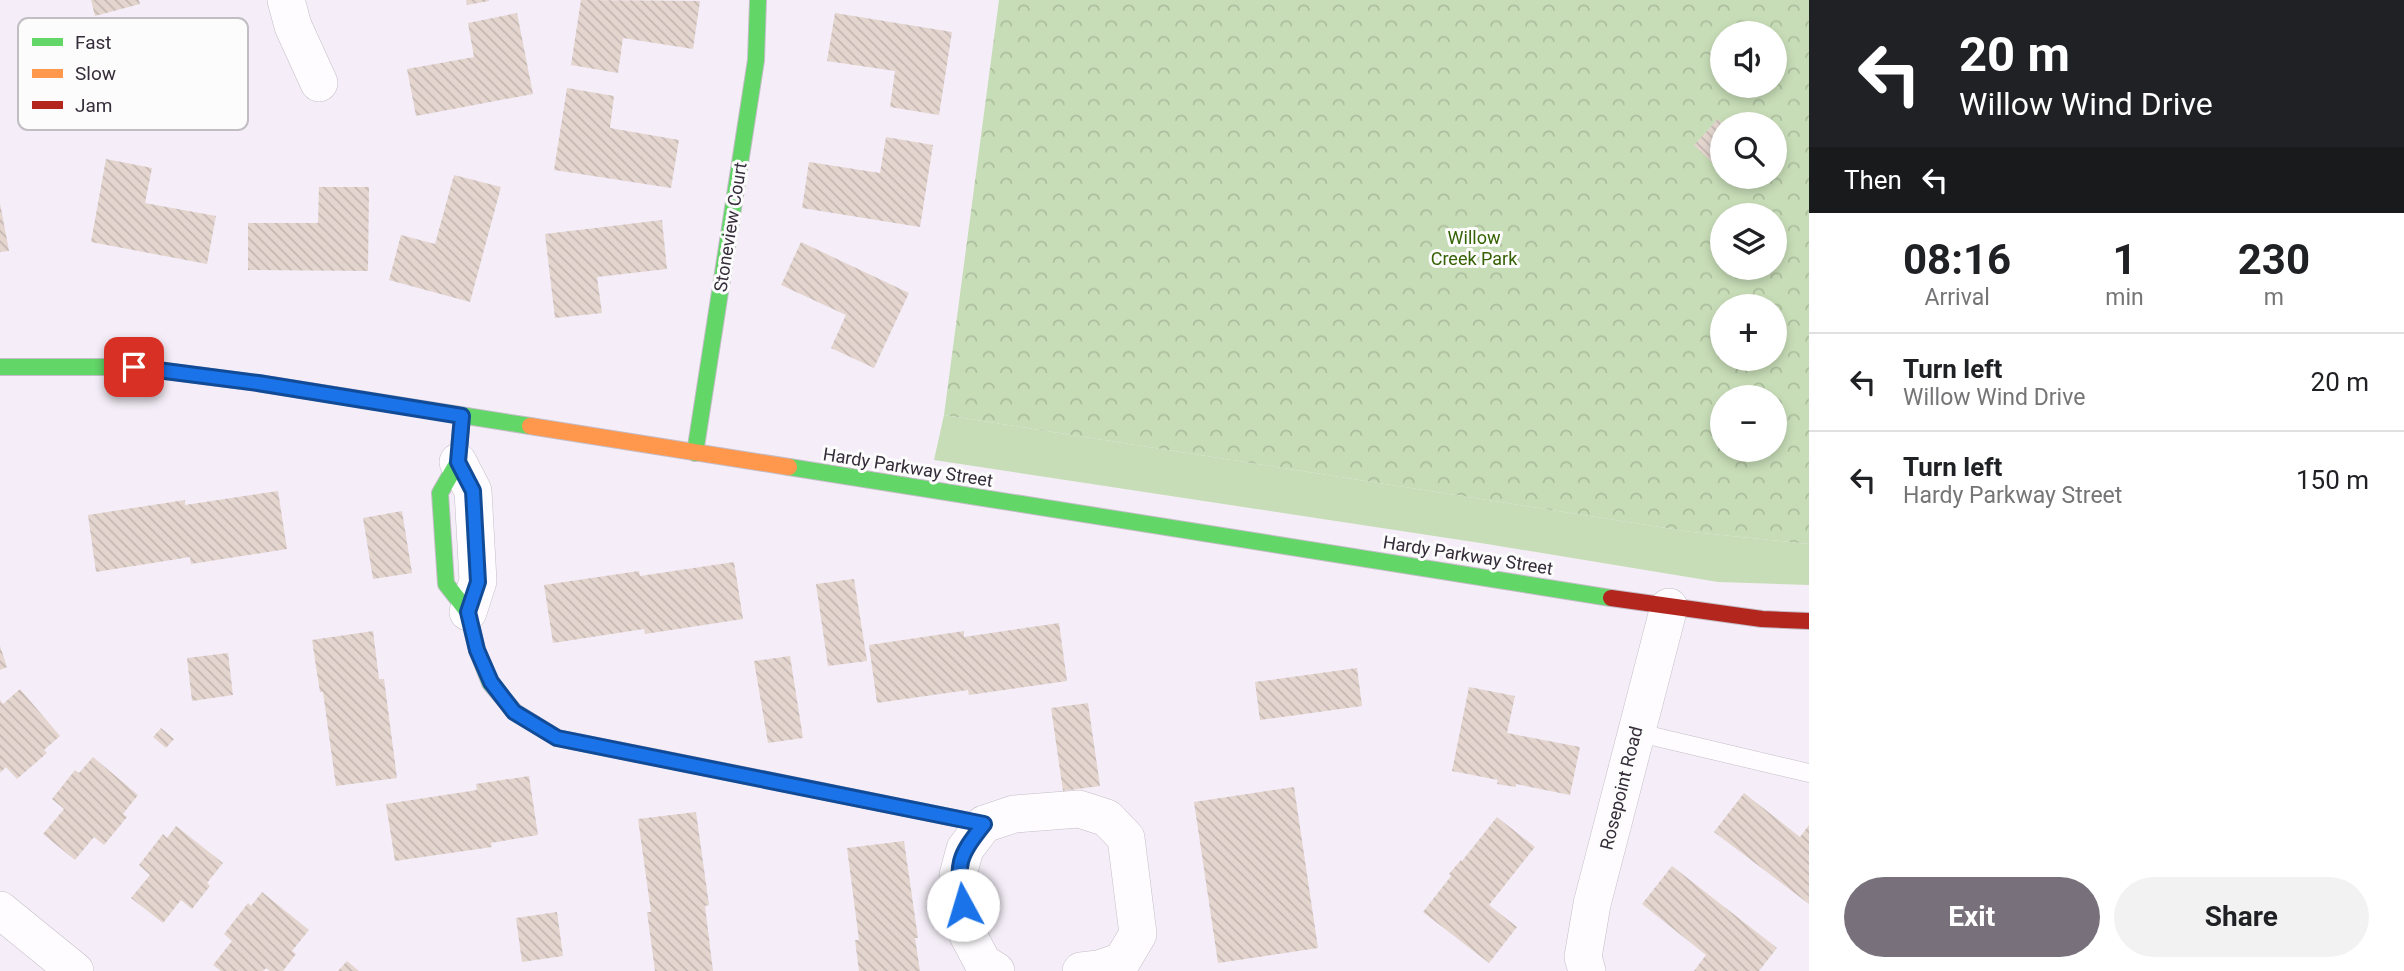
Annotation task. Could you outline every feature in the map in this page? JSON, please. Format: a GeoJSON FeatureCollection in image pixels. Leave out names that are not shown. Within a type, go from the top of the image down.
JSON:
{"type":"FeatureCollection","features":[{"type":"Feature","properties":{"kind":"main road","name":"Stoneview Court"},"geometry":{"type":"LineString","coordinates":[[695,453],[756,60],[758,0]]}},
{"type":"Feature","properties":{"kind":"main road","name":"Hardy Parkway Street"},"geometry":{"type":"LineString","coordinates":[[0,367],[134,367],[258,383],[1669,607],[1762,619],[1809,621]]}},
{"type":"Feature","properties":{"kind":"main road"},"geometry":{"type":"LineString","coordinates":[[458,462],[462,416]]}},
{"type":"Feature","properties":{"kind":"main road"},"geometry":{"type":"LineString","coordinates":[[468,612],[477,650],[491,682],[514,712],[557,738],[984,824]]}},
{"type":"Feature","properties":{"kind":"street"},"geometry":{"type":"LineString","coordinates":[[286,0],[293,26],[319,83]]}},
{"type":"Feature","properties":{"kind":"street"},"geometry":{"type":"LineString","coordinates":[[458,462],[473,491],[478,582],[468,612]]}},
{"type":"Feature","properties":{"kind":"street","name":"Rosepoint Road"},"geometry":{"type":"LineString","coordinates":[[1587,971],[1583,957],[1592,904],[1669,607]]}},
{"type":"Feature","properties":{"kind":"street"},"geometry":{"type":"LineString","coordinates":[[996,971],[983,963],[968,935],[958,874],[965,849],[984,824],[1014,814],[1079,810],[1107,818],[1126,838],[1138,934],[1122,961],[1099,969],[1081,971]]}},
{"type":"Feature","properties":{"kind":"street"},"geometry":{"type":"LineString","coordinates":[[0,910],[75,971]]}},
{"type":"Feature","properties":{"kind":"lane"},"geometry":{"type":"LineString","coordinates":[[1635,733],[1809,773]]}},
{"type":"Feature","properties":{"kind":"green space","name":"Willow Creek Park"},"geometry":{"type":"Polygon","coordinates":[[[999,0],[1809,0],[1809,544],[1692,532],[944,415],[999,0]]]}},
{"type":"Feature","properties":{"kind":"green space"},"geometry":{"type":"Polygon","coordinates":[[[944,415],[1692,532],[1809,544],[1809,585],[1718,582],[934,460],[944,415]]]}},
{"type":"Feature","properties":{"kind":"building"},"geometry":{"type":"Polygon","coordinates":[[[91,0],[139,0],[140,4],[95,16],[91,0]]]}},
{"type":"Feature","properties":{"kind":"building"},"geometry":{"type":"Polygon","coordinates":[[[466,0],[489,0],[489,1],[467,5],[466,0]]]}},
{"type":"Feature","properties":{"kind":"building"},"geometry":{"type":"Polygon","coordinates":[[[581,0],[700,1],[693,49],[623,38],[618,73],[571,65],[581,0]]]}},
{"type":"Feature","properties":{"kind":"building"},"geometry":{"type":"Polygon","coordinates":[[[517,13],[533,94],[416,116],[407,69],[474,57],[468,23],[517,13]]]}},
{"type":"Feature","properties":{"kind":"building"},"geometry":{"type":"Polygon","coordinates":[[[835,13],[952,32],[939,115],[890,107],[895,71],[827,61],[835,13]]]}},
{"type":"Feature","properties":{"kind":"building"},"geometry":{"type":"Polygon","coordinates":[[[567,88],[614,96],[610,128],[679,140],[671,188],[554,170],[567,88]]]}},
{"type":"Feature","properties":{"kind":"building"},"geometry":{"type":"Polygon","coordinates":[[[1710,128],[1710,160],[1694,145],[1710,128]]]}},
{"type":"Feature","properties":{"kind":"building"},"geometry":{"type":"Polygon","coordinates":[[[886,137],[933,145],[920,227],[802,208],[809,162],[880,173],[886,137]]]}},
{"type":"Feature","properties":{"kind":"building"},"geometry":{"type":"Polygon","coordinates":[[[106,159],[152,168],[145,203],[216,216],[207,264],[91,242],[106,159]]]}},
{"type":"Feature","properties":{"kind":"building"},"geometry":{"type":"Polygon","coordinates":[[[454,175],[501,187],[470,302],[389,280],[401,235],[435,244],[454,175]]]}},
{"type":"Feature","properties":{"kind":"building"},"geometry":{"type":"Polygon","coordinates":[[[319,187],[369,187],[368,271],[248,270],[248,223],[318,223],[319,187]]]}},
{"type":"Feature","properties":{"kind":"building"},"geometry":{"type":"Polygon","coordinates":[[[0,203],[9,251],[0,252],[0,203]]]}},
{"type":"Feature","properties":{"kind":"building"},"geometry":{"type":"Polygon","coordinates":[[[662,220],[667,269],[597,277],[602,313],[555,318],[545,234],[662,220]]]}},
{"type":"Feature","properties":{"kind":"building"},"geometry":{"type":"Polygon","coordinates":[[[801,242],[909,293],[874,368],[831,348],[846,315],[781,285],[801,242]]]}},
{"type":"Feature","properties":{"kind":"building"},"geometry":{"type":"Polygon","coordinates":[[[278,491],[287,549],[191,564],[190,557],[96,572],[88,515],[185,500],[185,505],[278,491]]]}},
{"type":"Feature","properties":{"kind":"building"},"geometry":{"type":"Polygon","coordinates":[[[402,511],[412,573],[373,579],[363,518],[402,511]]]}},
{"type":"Feature","properties":{"kind":"building"},"geometry":{"type":"Polygon","coordinates":[[[734,562],[743,619],[645,634],[644,629],[553,643],[544,585],[639,571],[640,576],[734,562]]]}},
{"type":"Feature","properties":{"kind":"building"},"geometry":{"type":"Polygon","coordinates":[[[854,579],[867,661],[828,666],[816,584],[854,579]]]}},
{"type":"Feature","properties":{"kind":"building"},"geometry":{"type":"Polygon","coordinates":[[[1059,623],[1067,681],[969,695],[968,690],[877,703],[869,645],[964,631],[964,637],[1059,623]]]}},
{"type":"Feature","properties":{"kind":"building"},"geometry":{"type":"Polygon","coordinates":[[[373,631],[379,679],[384,679],[397,778],[336,786],[323,692],[320,692],[312,640],[373,631]]]}},
{"type":"Feature","properties":{"kind":"building"},"geometry":{"type":"Polygon","coordinates":[[[0,646],[7,667],[0,670],[0,646]]]}},
{"type":"Feature","properties":{"kind":"building"},"geometry":{"type":"Polygon","coordinates":[[[228,653],[233,695],[192,701],[187,658],[228,653]]]}},
{"type":"Feature","properties":{"kind":"building"},"geometry":{"type":"Polygon","coordinates":[[[790,656],[803,738],[768,743],[754,661],[790,656]]]}},
{"type":"Feature","properties":{"kind":"building"},"geometry":{"type":"Polygon","coordinates":[[[1357,668],[1362,706],[1260,720],[1255,682],[1357,668]]]}},
{"type":"Feature","properties":{"kind":"building"},"geometry":{"type":"Polygon","coordinates":[[[1469,687],[1515,696],[1507,733],[1580,747],[1570,795],[1516,784],[1516,787],[1497,784],[1498,780],[1452,771],[1469,687]]]}},
{"type":"Feature","properties":{"kind":"building"},"geometry":{"type":"Polygon","coordinates":[[[20,689],[60,736],[44,750],[47,753],[17,779],[6,767],[0,773],[0,700],[3,704],[20,689]]]}},
{"type":"Feature","properties":{"kind":"building"},"geometry":{"type":"Polygon","coordinates":[[[1088,703],[1100,786],[1063,791],[1051,708],[1088,703]]]}},
{"type":"Feature","properties":{"kind":"building"},"geometry":{"type":"Polygon","coordinates":[[[161,728],[174,739],[166,748],[153,737],[161,728]]]}},
{"type":"Feature","properties":{"kind":"building"},"geometry":{"type":"Polygon","coordinates":[[[93,757],[138,795],[123,814],[127,817],[104,845],[94,837],[75,860],[43,834],[64,809],[52,799],[75,770],[79,773],[93,757]]]}},
{"type":"Feature","properties":{"kind":"building"},"geometry":{"type":"Polygon","coordinates":[[[529,776],[538,835],[491,843],[492,847],[395,861],[386,804],[477,790],[476,784],[529,776]]]}},
{"type":"Feature","properties":{"kind":"building"},"geometry":{"type":"Polygon","coordinates":[[[1294,787],[1318,948],[1218,963],[1194,802],[1294,787]]]}},
{"type":"Feature","properties":{"kind":"building"},"geometry":{"type":"Polygon","coordinates":[[[1744,793],[1800,837],[1809,825],[1809,904],[1714,832],[1744,793]]]}},
{"type":"Feature","properties":{"kind":"building"},"geometry":{"type":"Polygon","coordinates":[[[696,812],[709,905],[705,906],[713,971],[655,971],[647,912],[651,912],[638,819],[696,812]]]}},
{"type":"Feature","properties":{"kind":"building"},"geometry":{"type":"Polygon","coordinates":[[[1497,817],[1535,847],[1489,905],[1517,927],[1489,963],[1423,912],[1451,876],[1449,874],[1497,817]]]}},
{"type":"Feature","properties":{"kind":"building"},"geometry":{"type":"Polygon","coordinates":[[[176,826],[223,863],[192,909],[181,900],[163,923],[131,898],[150,875],[139,865],[163,834],[167,838],[176,826]]]}},
{"type":"Feature","properties":{"kind":"building"},"geometry":{"type":"Polygon","coordinates":[[[904,841],[920,971],[859,971],[855,940],[859,940],[847,848],[904,841]]]}},
{"type":"Feature","properties":{"kind":"building"},"geometry":{"type":"Polygon","coordinates":[[[1672,866],[1777,948],[1759,971],[1694,971],[1706,955],[1642,904],[1672,866]]]}},
{"type":"Feature","properties":{"kind":"building"},"geometry":{"type":"Polygon","coordinates":[[[262,892],[309,930],[292,951],[296,954],[283,971],[270,971],[266,968],[263,971],[221,971],[213,965],[232,941],[224,934],[248,903],[251,906],[262,892]]]}},
{"type":"Feature","properties":{"kind":"building"},"geometry":{"type":"Polygon","coordinates":[[[557,912],[563,956],[522,962],[516,918],[557,912]]]}},
{"type":"Feature","properties":{"kind":"building"},"geometry":{"type":"Polygon","coordinates":[[[347,961],[359,971],[338,971],[347,961]]]}},
{"type":"Feature","properties":{"kind":"traffic: fast"},"geometry":{"type":"LineString","coordinates":[[695,453],[756,60],[758,0]]}},
{"type":"Feature","properties":{"kind":"traffic: fast"},"geometry":{"type":"LineString","coordinates":[[0,367],[134,367],[258,383],[530,426]]}},
{"type":"Feature","properties":{"kind":"traffic: fast"},"geometry":{"type":"LineString","coordinates":[[462,416],[458,462],[440,493],[446,584],[468,612],[477,650],[490,683],[515,712],[557,738],[663,759]]}},
{"type":"Feature","properties":{"kind":"traffic: fast"},"geometry":{"type":"LineString","coordinates":[[789,467],[1611,598]]}},
{"type":"Feature","properties":{"kind":"traffic: slow"},"geometry":{"type":"LineString","coordinates":[[530,426],[789,467]]}},
{"type":"Feature","properties":{"kind":"traffic: slow"},"geometry":{"type":"LineString","coordinates":[[663,759],[984,824]]}},
{"type":"Feature","properties":{"kind":"traffic: jam"},"geometry":{"type":"LineString","coordinates":[[1611,598],[1762,619],[1809,621]]}},
{"type":"Feature","properties":{"kind":"route"},"geometry":{"type":"LineString","coordinates":[[134,367],[258,383],[462,416],[458,462],[473,491],[478,582],[468,612],[477,650],[491,682],[514,712],[557,738],[984,824],[965,849],[958,874],[963,905]]}}]}
